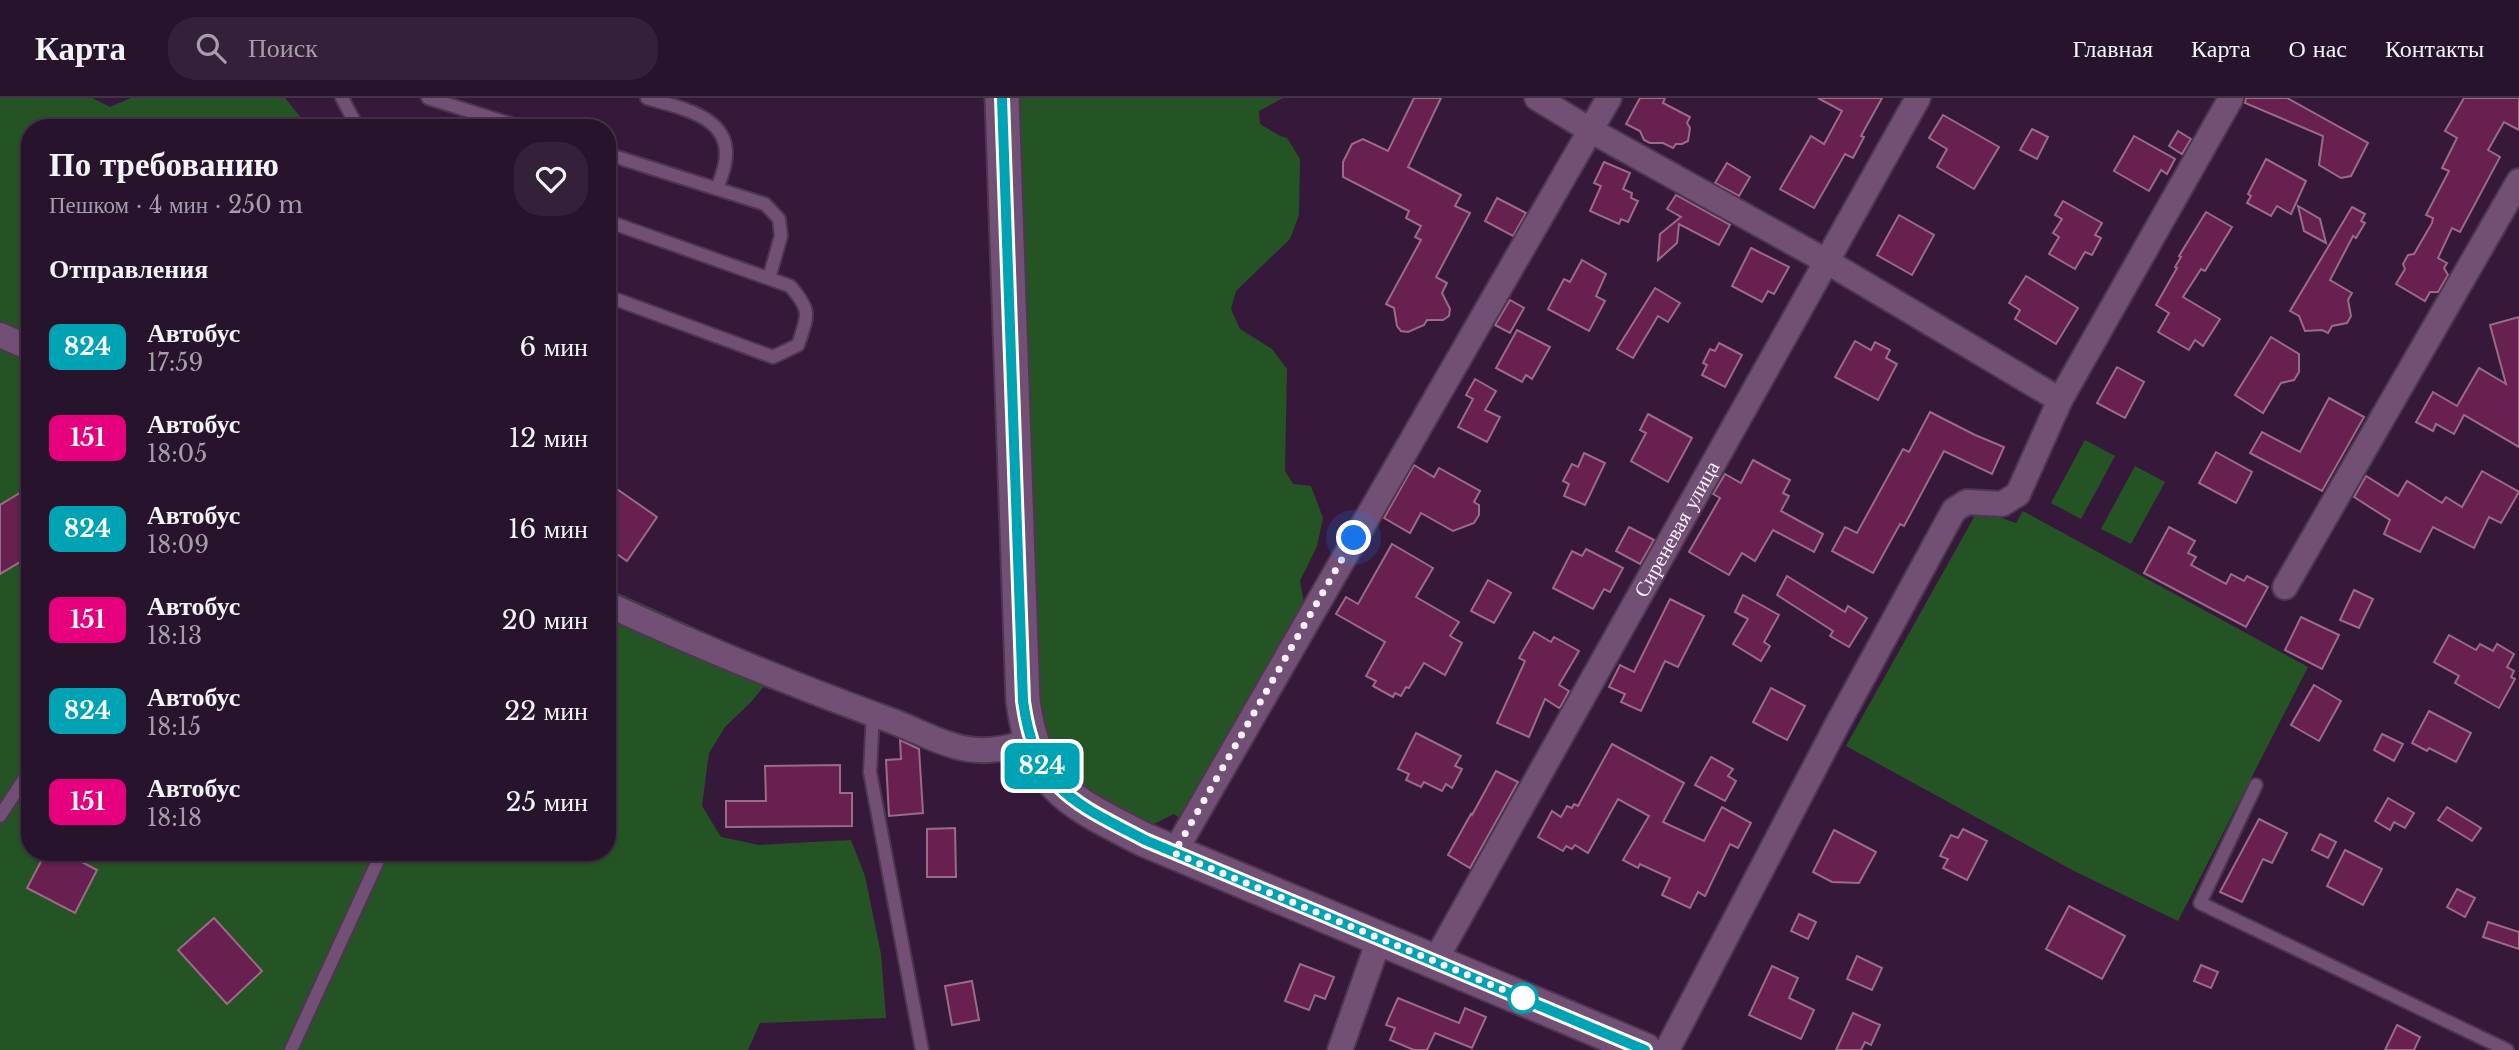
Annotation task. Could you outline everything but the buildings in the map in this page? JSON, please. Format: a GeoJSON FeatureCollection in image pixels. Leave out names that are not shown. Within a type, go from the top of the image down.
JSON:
{"type":"FeatureCollection","features":[{"type":"Feature","properties":{"kind":"street"},"geometry":{"type":"LineString","coordinates":[[1002,98],[1023,701],[1030,741],[1046,772],[1067,796],[1084,808],[1174,853],[1645,1050]]}},
{"type":"Feature","properties":{"kind":"street"},"geometry":{"type":"LineString","coordinates":[[1537,98],[1826,261],[2060,400]]}},
{"type":"Feature","properties":{"kind":"street"},"geometry":{"type":"LineString","coordinates":[[1174,853],[1609,98]]}},
{"type":"Feature","properties":{"kind":"street","name":"Сиреневая улица"},"geometry":{"type":"LineString","coordinates":[[1435,961],[1918,98]]}},
{"type":"Feature","properties":{"kind":"street"},"geometry":{"type":"LineString","coordinates":[[1667,1050],[1838,723],[1954,510],[1967,502],[2002,504],[2018,494],[2060,400],[2231,98]]}},
{"type":"Feature","properties":{"kind":"street"},"geometry":{"type":"LineString","coordinates":[[2285,587],[2519,181]]}},
{"type":"Feature","properties":{"kind":"street"},"geometry":{"type":"LineString","coordinates":[[0,335],[21,344]]}},
{"type":"Feature","properties":{"kind":"street"},"geometry":{"type":"LineString","coordinates":[[616,608],[957,746],[977,750],[1006,749],[1030,741]]}},
{"type":"Feature","properties":{"kind":"street"},"geometry":{"type":"LineString","coordinates":[[1340,1050],[1380,937]]}},
{"type":"Feature","properties":{"kind":"lane"},"geometry":{"type":"LineString","coordinates":[[342,98],[353,119]]}},
{"type":"Feature","properties":{"kind":"lane"},"geometry":{"type":"LineString","coordinates":[[428,98],[494,119]]}},
{"type":"Feature","properties":{"kind":"lane"},"geometry":{"type":"LineString","coordinates":[[647,98],[699,114],[714,123],[724,140],[726,160],[718,189]]}},
{"type":"Feature","properties":{"kind":"lane"},"geometry":{"type":"LineString","coordinates":[[616,157],[765,204],[779,219],[781,236],[769,278]]}},
{"type":"Feature","properties":{"kind":"lane"},"geometry":{"type":"LineString","coordinates":[[616,224],[790,286],[804,301],[808,317],[798,345],[773,357],[616,299]]}},
{"type":"Feature","properties":{"kind":"lane"},"geometry":{"type":"LineString","coordinates":[[873,714],[870,772],[922,1050]]}},
{"type":"Feature","properties":{"kind":"lane"},"geometry":{"type":"LineString","coordinates":[[0,816],[21,784]]}},
{"type":"Feature","properties":{"kind":"lane"},"geometry":{"type":"LineString","coordinates":[[2256,785],[2200,903],[2508,1050]]}},
{"type":"Feature","properties":{"kind":"lane"},"geometry":{"type":"LineString","coordinates":[[291,1050],[378,861]]}},
{"type":"Feature","properties":{"kind":"green space"},"geometry":{"type":"Polygon","coordinates":[[[0,98],[92,98],[110,107],[131,98],[285,98],[302,119],[21,119],[21,861],[616,861],[616,592],[780,666],[752,701],[725,727],[709,753],[702,806],[721,837],[759,845],[851,840],[865,876],[881,954],[886,1018],[760,1023],[748,1050],[0,1050],[0,98]]]}},
{"type":"Feature","properties":{"kind":"green space"},"geometry":{"type":"Polygon","coordinates":[[[1015,98],[1283,98],[1259,111],[1260,124],[1287,138],[1300,159],[1299,215],[1290,239],[1236,291],[1231,309],[1240,329],[1272,349],[1287,369],[1285,471],[1293,484],[1311,486],[1323,518],[1317,546],[1300,581],[1305,608],[1181,819],[1174,814],[1154,824],[1105,805],[1065,779],[1040,731],[1015,98]]]}},
{"type":"Feature","properties":{"kind":"green space"},"geometry":{"type":"Polygon","coordinates":[[[2085,440],[2115,456],[2081,519],[2051,503],[2085,440]]]}},
{"type":"Feature","properties":{"kind":"green space"},"geometry":{"type":"Polygon","coordinates":[[[2135,466],[2165,482],[2131,544],[2101,529],[2135,466]]]}},
{"type":"Feature","properties":{"kind":"green space"},"geometry":{"type":"Polygon","coordinates":[[[1978,510],[2016,523],[2023,511],[2308,667],[2178,921],[2074,871],[1846,746],[1978,510]]]}},
{"type":"Feature","properties":{"kind":"bus line","name":"824"},"geometry":{"type":"LineString","coordinates":[[1002,98],[1023,701],[1026,727],[1039,762],[1067,796],[1145,840],[1645,1050]]}},
{"type":"Feature","properties":{"kind":"route"},"geometry":{"type":"LineString","coordinates":[[1354,538],[1174,853],[1528,1000],[1523,998]]}}]}
